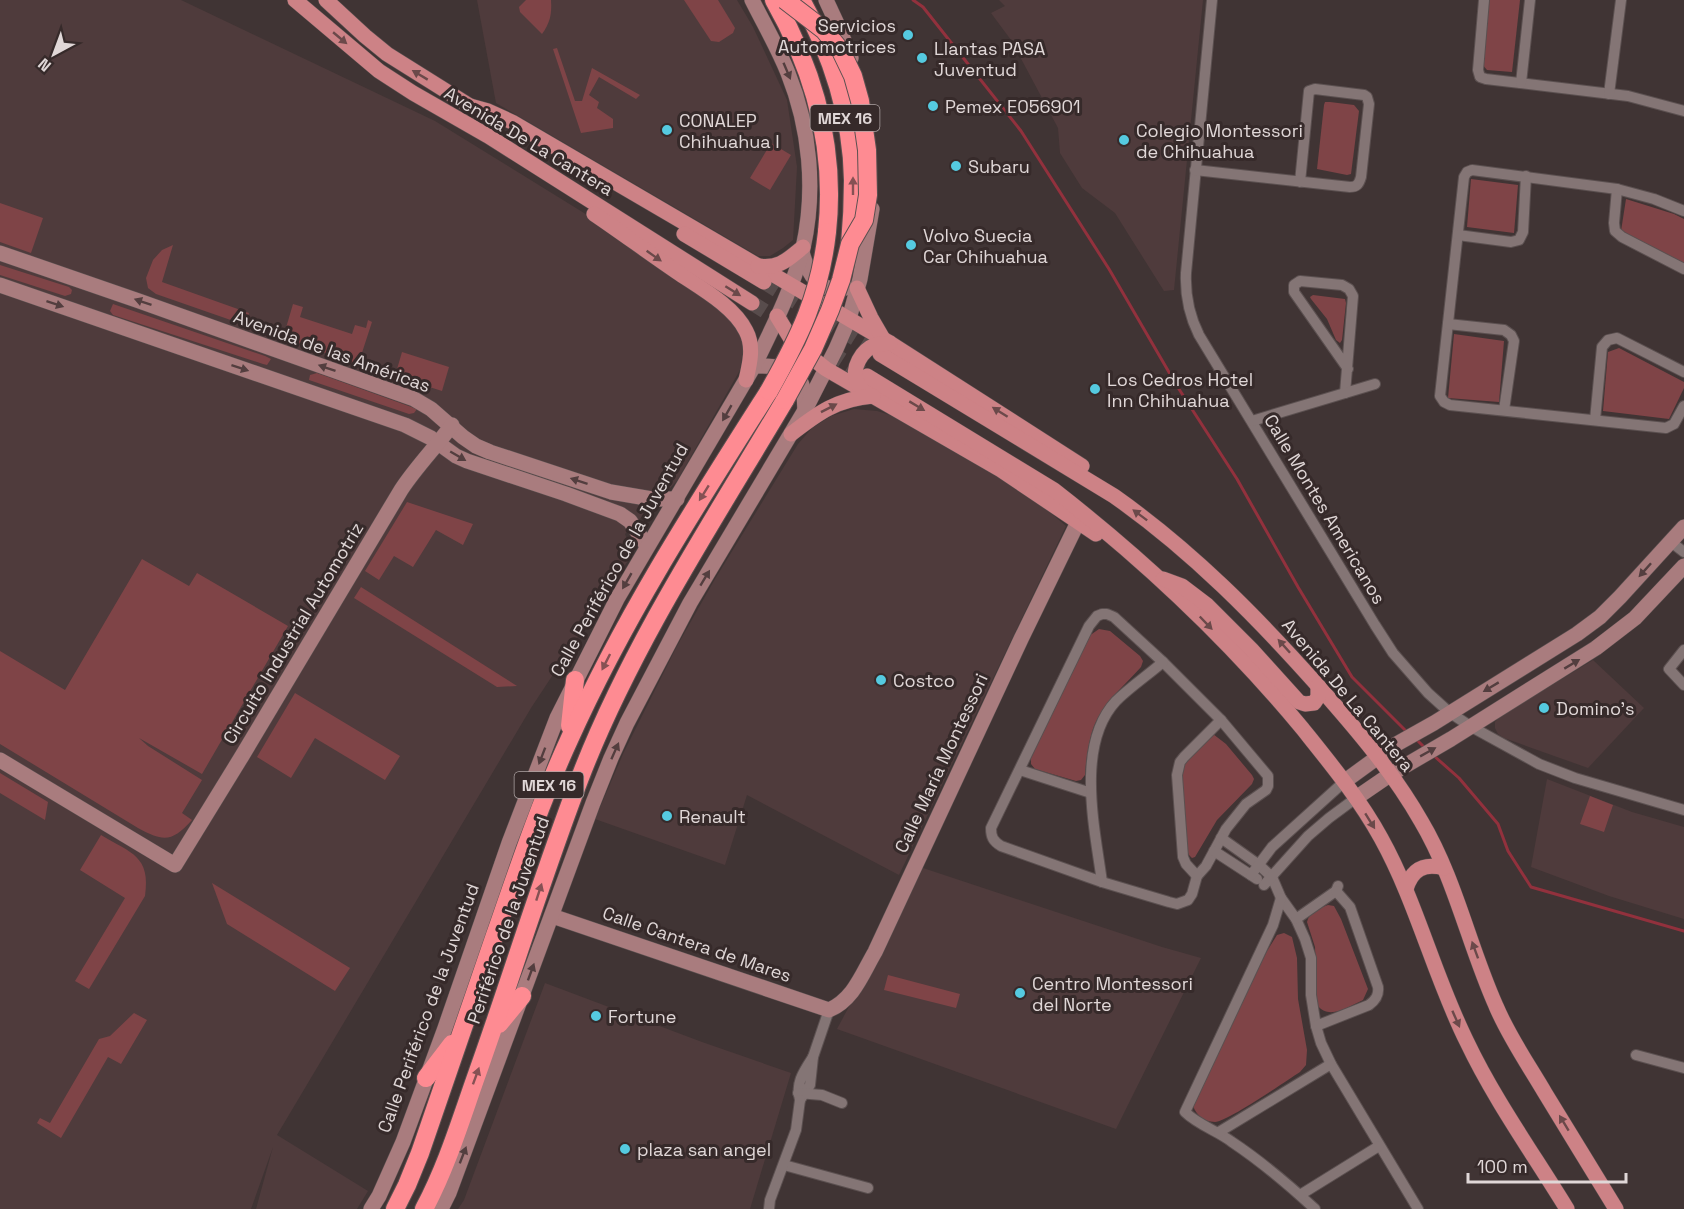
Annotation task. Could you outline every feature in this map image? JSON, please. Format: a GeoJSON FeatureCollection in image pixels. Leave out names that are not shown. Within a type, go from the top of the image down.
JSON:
{"type":"FeatureCollection","features":[{"type":"Feature","properties":{"kind":"highway","name":"Periférico de la Juventud"},"geometry":{"type":"LineString","coordinates":[[395,1209],[420,1154],[531,831],[568,741],[643,594],[769,391],[798,336],[816,293],[824,261],[830,209],[828,155],[823,122],[803,57],[774,0]]}},
{"type":"Feature","properties":{"kind":"highway"},"geometry":{"type":"LineString","coordinates":[[785,0],[824,30],[841,51],[853,76],[860,100],[867,150],[868,195],[864,220],[850,244]]}},
{"type":"Feature","properties":{"kind":"highway","name":"MEX 16"},"geometry":{"type":"LineString","coordinates":[[801,0],[825,49],[845,116],[853,177],[850,244]]}},
{"type":"Feature","properties":{"kind":"highway","name":"Periférico de la Juventud"},"geometry":{"type":"LineString","coordinates":[[424,1209],[442,1172],[565,818],[602,723],[681,575],[813,349],[841,280],[850,244]]}},
{"type":"Feature","properties":{"kind":"highway"},"geometry":{"type":"LineString","coordinates":[[568,741],[574,680]]}},
{"type":"Feature","properties":{"kind":"highway"},"geometry":{"type":"LineString","coordinates":[[492,1032],[522,996]]}},
{"type":"Feature","properties":{"kind":"highway"},"geometry":{"type":"LineString","coordinates":[[426,1078],[462,1030]]}},
{"type":"Feature","properties":{"kind":"main road","name":"Avenida De La Cantera"},"geometry":{"type":"LineString","coordinates":[[295,0],[379,70],[413,93],[488,136],[752,303]]}},
{"type":"Feature","properties":{"kind":"main road","name":"Avenida De La Cantera"},"geometry":{"type":"LineString","coordinates":[[326,0],[387,54],[764,282]]}},
{"type":"Feature","properties":{"kind":"main road","name":"Calle Periférico de la Juventud"},"geometry":{"type":"LineString","coordinates":[[371,1209],[403,1142],[516,823],[556,718],[617,599],[754,366],[790,285],[802,250],[807,226],[810,189],[804,127],[788,73],[752,0]]}},
{"type":"Feature","properties":{"kind":"main road"},"geometry":{"type":"LineString","coordinates":[[441,1209],[449,1193],[593,803],[627,723],[690,603],[805,410],[849,318],[859,284],[873,203],[874,180],[868,124],[857,74],[826,0]]}},
{"type":"Feature","properties":{"kind":"main road","name":"Avenida De La Cantera"},"geometry":{"type":"LineString","coordinates":[[470,105],[513,122],[849,318],[884,345],[1061,451],[1201,564],[1273,635],[1318,686],[1391,774],[1423,823],[1444,868],[1504,1024],[1616,1209]]}},
{"type":"Feature","properties":{"kind":"main road"},"geometry":{"type":"LineString","coordinates":[[488,136],[516,160],[709,294],[740,320],[750,345],[751,359],[746,380]]}},
{"type":"Feature","properties":{"kind":"main road"},"geometry":{"type":"LineString","coordinates":[[758,266],[770,268],[779,265],[802,250],[806,267],[814,279],[825,287],[837,290],[859,284]]}},
{"type":"Feature","properties":{"kind":"main road","name":"Avenida de las Américas"},"geometry":{"type":"LineString","coordinates":[[0,253],[414,399],[452,425],[469,441],[490,452],[610,492],[652,499],[677,499]]}},
{"type":"Feature","properties":{"kind":"main road"},"geometry":{"type":"LineString","coordinates":[[859,284],[884,345],[874,346],[864,353],[858,362],[855,373],[856,381],[1054,490],[1112,537],[1201,618],[1273,694],[1345,782],[1381,838],[1406,889],[1467,1044],[1567,1209]]}},
{"type":"Feature","properties":{"kind":"main road"},"geometry":{"type":"LineString","coordinates":[[0,285],[405,425],[467,461],[620,514],[630,521],[648,546]]}},
{"type":"Feature","properties":{"kind":"main road"},"geometry":{"type":"LineString","coordinates":[[777,315],[791,339],[826,369],[867,387],[1036,492],[1095,533],[1103,537],[1112,537]]}},
{"type":"Feature","properties":{"kind":"main road"},"geometry":{"type":"LineString","coordinates":[[287,383],[296,357]]}},
{"type":"Feature","properties":{"kind":"main road"},"geometry":{"type":"LineString","coordinates":[[754,366],[775,366],[788,370],[796,376],[802,384],[805,410]]}},
{"type":"Feature","properties":{"kind":"main road"},"geometry":{"type":"LineString","coordinates":[[791,434],[830,406],[848,400],[867,387]]}},
{"type":"Feature","properties":{"kind":"main road","name":"Circuito Industrial Automotriz"},"geometry":{"type":"LineString","coordinates":[[0,760],[175,865],[401,490],[452,425]]}},
{"type":"Feature","properties":{"kind":"main road"},"geometry":{"type":"LineString","coordinates":[[606,508],[610,492]]}},
{"type":"Feature","properties":{"kind":"main road","name":"Calle María Montessori"},"geometry":{"type":"LineString","coordinates":[[829,1010],[843,1002],[854,990],[875,952],[1078,522]]}},
{"type":"Feature","properties":{"kind":"main road"},"geometry":{"type":"LineString","coordinates":[[1345,782],[1377,756],[1577,634],[1600,617],[1680,533]]}},
{"type":"Feature","properties":{"kind":"main road"},"geometry":{"type":"LineString","coordinates":[[1356,798],[1406,764],[1596,648],[1635,618],[1684,566]]}},
{"type":"Feature","properties":{"kind":"main road"},"geometry":{"type":"LineString","coordinates":[[1155,576],[1182,586],[1207,605],[1299,702],[1314,703],[1318,698],[1318,686]]}},
{"type":"Feature","properties":{"kind":"main road"},"geometry":{"type":"LineString","coordinates":[[1406,889],[1409,880],[1424,867],[1444,868]]}},
{"type":"Feature","properties":{"kind":"main road","name":"Calle Cantera de Mares"},"geometry":{"type":"LineString","coordinates":[[552,916],[829,1010]]}},
{"type":"Feature","properties":{"kind":"street","name":"Calle Montes Americanos"},"geometry":{"type":"LineString","coordinates":[[1212,0],[1194,170],[1185,287],[1189,309],[1199,335],[1393,653],[1422,687],[1449,712],[1470,726],[1539,764],[1585,781],[1684,810]]}},
{"type":"Feature","properties":{"kind":"street"},"geometry":{"type":"LineString","coordinates":[[1484,0],[1478,70],[1480,77],[1486,80],[1629,96],[1684,111]]}},
{"type":"Feature","properties":{"kind":"street"},"geometry":{"type":"LineString","coordinates":[[1521,83],[1530,0]]}},
{"type":"Feature","properties":{"kind":"street"},"geometry":{"type":"LineString","coordinates":[[1610,94],[1621,0]]}},
{"type":"Feature","properties":{"kind":"street"},"geometry":{"type":"LineString","coordinates":[[1194,170],[1300,182],[1354,187],[1360,182],[1369,104],[1367,97],[1315,88],[1309,91],[1300,182]]}},
{"type":"Feature","properties":{"kind":"street"},"geometry":{"type":"LineString","coordinates":[[1684,211],[1654,199],[1617,189],[1526,176],[1472,170],[1467,172],[1464,177],[1440,396],[1450,405],[1666,428],[1674,424],[1684,406]]}},
{"type":"Feature","properties":{"kind":"street"},"geometry":{"type":"LineString","coordinates":[[1458,236],[1511,242],[1520,240],[1524,232],[1526,176]]}},
{"type":"Feature","properties":{"kind":"street"},"geometry":{"type":"LineString","coordinates":[[1617,189],[1615,231],[1622,237],[1684,269]]}},
{"type":"Feature","properties":{"kind":"street"},"geometry":{"type":"LineString","coordinates":[[1345,393],[1348,369],[1353,297],[1352,292],[1342,285],[1296,282],[1294,292],[1348,369]]}},
{"type":"Feature","properties":{"kind":"street"},"geometry":{"type":"LineString","coordinates":[[1448,324],[1504,330],[1511,335],[1514,341],[1504,410]]}},
{"type":"Feature","properties":{"kind":"street"},"geometry":{"type":"LineString","coordinates":[[1595,420],[1602,347],[1608,340],[1617,338],[1684,372]]}},
{"type":"Feature","properties":{"kind":"street"},"geometry":{"type":"LineString","coordinates":[[1252,422],[1376,384]]}},
{"type":"Feature","properties":{"kind":"street"},"geometry":{"type":"LineString","coordinates":[[1680,533],[1684,552]]}},
{"type":"Feature","properties":{"kind":"street"},"geometry":{"type":"LineString","coordinates":[[1107,614],[1114,617],[1221,720],[1268,776],[1269,781],[1266,790],[1246,804],[1226,829],[1206,866],[1197,876],[1188,900],[1177,904],[1102,882],[1001,846],[996,843],[991,834],[991,828],[1089,626],[1096,616],[1107,614]]}},
{"type":"Feature","properties":{"kind":"street"},"geometry":{"type":"LineString","coordinates":[[1684,650],[1669,669],[1684,685]]}},
{"type":"Feature","properties":{"kind":"street"},"geometry":{"type":"LineString","coordinates":[[1102,882],[1091,794],[1093,754],[1101,726],[1116,702],[1163,662]]}},
{"type":"Feature","properties":{"kind":"street"},"geometry":{"type":"LineString","coordinates":[[1197,876],[1183,857],[1177,776],[1184,757],[1221,720]]}},
{"type":"Feature","properties":{"kind":"street"},"geometry":{"type":"LineString","coordinates":[[1020,770],[1091,794]]}},
{"type":"Feature","properties":{"kind":"street"},"geometry":{"type":"LineString","coordinates":[[1251,875],[1272,847],[1289,830],[1345,782]]}},
{"type":"Feature","properties":{"kind":"street"},"geometry":{"type":"LineString","coordinates":[[1271,883],[1300,844],[1356,798]]}},
{"type":"Feature","properties":{"kind":"street"},"geometry":{"type":"LineString","coordinates":[[1289,830],[1300,844]]}},
{"type":"Feature","properties":{"kind":"street"},"geometry":{"type":"LineString","coordinates":[[1221,837],[1259,865],[1296,919],[1311,957],[1311,995],[1321,1043],[1331,1064],[1418,1209]]}},
{"type":"Feature","properties":{"kind":"street"},"geometry":{"type":"LineString","coordinates":[[1214,851],[1251,875],[1271,883]]}},
{"type":"Feature","properties":{"kind":"street"},"geometry":{"type":"LineString","coordinates":[[1296,919],[1337,889],[1350,907],[1379,992],[1374,1002],[1369,1005],[1316,1026]]}},
{"type":"Feature","properties":{"kind":"street"},"geometry":{"type":"LineString","coordinates":[[1281,898],[1270,931],[1185,1112],[1192,1119],[1219,1132],[1269,1168],[1315,1209]]}},
{"type":"Feature","properties":{"kind":"street"},"geometry":{"type":"LineString","coordinates":[[769,1209],[796,1130],[801,1096],[810,1085],[813,1057],[829,1010]]}},
{"type":"Feature","properties":{"kind":"street"},"geometry":{"type":"LineString","coordinates":[[1636,1055],[1684,1068]]}},
{"type":"Feature","properties":{"kind":"street"},"geometry":{"type":"LineString","coordinates":[[1219,1132],[1331,1064]]}},
{"type":"Feature","properties":{"kind":"street"},"geometry":{"type":"LineString","coordinates":[[801,1096],[822,1095],[842,1103]]}},
{"type":"Feature","properties":{"kind":"street"},"geometry":{"type":"LineString","coordinates":[[1300,1195],[1379,1146]]}},
{"type":"Feature","properties":{"kind":"street"},"geometry":{"type":"LineString","coordinates":[[784,1165],[868,1188]]}},
{"type":"Feature","properties":{"kind":"shaded area"},"geometry":{"type":"Polygon","coordinates":[[[0,0],[181,0],[435,121],[584,213],[725,312],[742,336],[743,351],[740,370],[677,481],[625,534],[633,553],[531,708],[277,1135],[368,1191],[357,1209],[256,1209],[273,1147],[251,1209],[0,1209],[0,0]]]}},
{"type":"Feature","properties":{"kind":"shaded area","name":"CONALEP Chihuahua I"},"geometry":{"type":"Polygon","coordinates":[[[477,0],[737,0],[753,27],[787,100],[797,167],[793,240],[770,256],[758,256],[496,103],[477,0]]]}},
{"type":"Feature","properties":{"kind":"shaded area"},"geometry":{"type":"Polygon","coordinates":[[[526,0],[551,0],[550,18],[542,34],[520,12],[519,7],[526,0]]]}},
{"type":"Feature","properties":{"kind":"shaded area"},"geometry":{"type":"Polygon","coordinates":[[[684,0],[718,0],[735,28],[733,33],[719,42],[711,41],[684,0]]]}},
{"type":"Feature","properties":{"kind":"shaded area","name":"Colegio Montessori de Chihuahua"},"geometry":{"type":"Polygon","coordinates":[[[999,0],[1203,0],[1174,290],[1164,291],[1115,213],[1082,188],[1060,153],[1058,128],[1011,40],[991,13],[1005,6],[999,0]]]}},
{"type":"Feature","properties":{"kind":"shaded area"},"geometry":{"type":"Polygon","coordinates":[[[1489,0],[1520,0],[1512,72],[1487,70],[1482,64],[1489,0]]]}},
{"type":"Feature","properties":{"kind":"shaded area"},"geometry":{"type":"Polygon","coordinates":[[[557,48],[575,101],[582,101],[592,68],[640,95],[636,99],[599,77],[589,95],[599,102],[597,108],[613,119],[613,128],[581,133],[553,49],[557,48]]]}},
{"type":"Feature","properties":{"kind":"shaded area"},"geometry":{"type":"Polygon","coordinates":[[[1325,102],[1354,105],[1359,111],[1351,174],[1317,169],[1325,102]]]}},
{"type":"Feature","properties":{"kind":"shaded area"},"geometry":{"type":"Polygon","coordinates":[[[771,143],[791,155],[770,190],[750,178],[771,143]]]}},
{"type":"Feature","properties":{"kind":"shaded area"},"geometry":{"type":"Polygon","coordinates":[[[1471,179],[1518,185],[1514,233],[1467,227],[1471,179]]]}},
{"type":"Feature","properties":{"kind":"shaded area"},"geometry":{"type":"Polygon","coordinates":[[[1626,199],[1684,219],[1684,264],[1621,231],[1626,199]]]}},
{"type":"Feature","properties":{"kind":"shaded area"},"geometry":{"type":"Polygon","coordinates":[[[0,203],[43,218],[31,253],[0,242],[0,203]]]}},
{"type":"Feature","properties":{"kind":"shaded area"},"geometry":{"type":"Polygon","coordinates":[[[173,245],[162,282],[249,313],[245,325],[156,294],[148,288],[146,278],[153,260],[162,250],[173,245]]]}},
{"type":"Feature","properties":{"kind":"shaded area"},"geometry":{"type":"Polygon","coordinates":[[[0,265],[69,287],[72,290],[71,294],[65,296],[0,275],[0,265]]]}},
{"type":"Feature","properties":{"kind":"shaded area"},"geometry":{"type":"Polygon","coordinates":[[[1313,295],[1345,299],[1340,343],[1336,340],[1327,319],[1311,299],[1313,295]]]}},
{"type":"Feature","properties":{"kind":"shaded area"},"geometry":{"type":"Polygon","coordinates":[[[113,304],[271,359],[267,365],[263,364],[113,315],[110,311],[113,304]]]}},
{"type":"Feature","properties":{"kind":"shaded area"},"geometry":{"type":"Polygon","coordinates":[[[293,304],[303,307],[300,317],[352,334],[355,325],[366,328],[368,320],[372,322],[358,365],[283,338],[293,304]]]}},
{"type":"Feature","properties":{"kind":"shaded area"},"geometry":{"type":"Polygon","coordinates":[[[1454,334],[1504,341],[1499,402],[1448,398],[1454,334]]]}},
{"type":"Feature","properties":{"kind":"shaded area"},"geometry":{"type":"Polygon","coordinates":[[[1619,348],[1684,382],[1684,388],[1669,419],[1603,411],[1608,352],[1619,348]]]}},
{"type":"Feature","properties":{"kind":"shaded area"},"geometry":{"type":"Polygon","coordinates":[[[402,352],[449,367],[442,391],[395,376],[402,352]]]}},
{"type":"Feature","properties":{"kind":"shaded area"},"geometry":{"type":"Polygon","coordinates":[[[317,373],[417,409],[414,413],[409,414],[309,380],[310,375],[317,373]]]}},
{"type":"Feature","properties":{"kind":"shaded area","name":"Costco"},"geometry":{"type":"Polygon","coordinates":[[[854,409],[877,411],[890,415],[1032,497],[1066,526],[899,875],[747,795],[725,865],[595,819],[623,754],[677,646],[715,579],[798,444],[812,428],[831,416],[854,409]]]}},
{"type":"Feature","properties":{"kind":"shaded area"},"geometry":{"type":"Polygon","coordinates":[[[407,502],[473,524],[463,545],[436,530],[413,567],[394,556],[379,580],[365,571],[407,502]]]}},
{"type":"Feature","properties":{"kind":"shaded area"},"geometry":{"type":"Polygon","coordinates":[[[142,559],[189,586],[197,573],[288,626],[202,774],[139,738],[202,780],[182,813],[192,820],[179,832],[167,837],[155,836],[138,828],[0,744],[0,651],[65,690],[142,559]]]}},
{"type":"Feature","properties":{"kind":"shaded area"},"geometry":{"type":"Polygon","coordinates":[[[361,587],[517,686],[497,687],[354,598],[361,587]]]}},
{"type":"Feature","properties":{"kind":"shaded area"},"geometry":{"type":"Polygon","coordinates":[[[1099,629],[1110,631],[1140,656],[1143,661],[1141,667],[1100,714],[1092,732],[1085,775],[1081,780],[1076,781],[1035,769],[1031,764],[1031,758],[1089,636],[1099,629]]]}},
{"type":"Feature","properties":{"kind":"shaded area"},"geometry":{"type":"Polygon","coordinates":[[[1593,660],[1644,708],[1588,768],[1498,734],[1495,722],[1499,717],[1593,660]]]}},
{"type":"Feature","properties":{"kind":"shaded area"},"geometry":{"type":"Polygon","coordinates":[[[295,693],[400,756],[385,780],[315,738],[291,778],[257,757],[295,693]]]}},
{"type":"Feature","properties":{"kind":"shaded area"},"geometry":{"type":"Polygon","coordinates":[[[1213,734],[1226,744],[1254,779],[1252,784],[1217,820],[1195,857],[1192,858],[1187,851],[1181,762],[1213,734]]]}},
{"type":"Feature","properties":{"kind":"shaded area"},"geometry":{"type":"Polygon","coordinates":[[[0,773],[48,802],[45,820],[0,793],[0,773]]]}},
{"type":"Feature","properties":{"kind":"shaded area"},"geometry":{"type":"Polygon","coordinates":[[[1547,779],[1632,812],[1684,827],[1684,919],[1609,896],[1531,867],[1547,779]]]}},
{"type":"Feature","properties":{"kind":"shaded area"},"geometry":{"type":"Polygon","coordinates":[[[1590,796],[1613,805],[1604,832],[1580,824],[1590,796]]]}},
{"type":"Feature","properties":{"kind":"shaded area"},"geometry":{"type":"Polygon","coordinates":[[[101,835],[130,852],[142,864],[145,872],[145,896],[89,989],[75,981],[125,898],[80,870],[101,835]]]}},
{"type":"Feature","properties":{"kind":"shaded area","name":"Centro Montessori del Norte"},"geometry":{"type":"Polygon","coordinates":[[[923,868],[1201,958],[1116,1129],[837,1029],[923,868]]]}},
{"type":"Feature","properties":{"kind":"shaded area"},"geometry":{"type":"Polygon","coordinates":[[[212,883],[350,968],[335,991],[227,924],[212,883]]]}},
{"type":"Feature","properties":{"kind":"shaded area"},"geometry":{"type":"Polygon","coordinates":[[[1328,905],[1334,906],[1341,919],[1368,989],[1363,1000],[1333,1012],[1322,1010],[1317,1005],[1315,947],[1307,922],[1315,911],[1328,905]]]}},
{"type":"Feature","properties":{"kind":"shaded area"},"geometry":{"type":"Polygon","coordinates":[[[1284,933],[1292,937],[1297,958],[1298,999],[1307,1050],[1306,1065],[1300,1072],[1222,1120],[1215,1122],[1203,1119],[1192,1102],[1267,951],[1277,935],[1284,933]]]}},
{"type":"Feature","properties":{"kind":"shaded area"},"geometry":{"type":"Polygon","coordinates":[[[888,975],[960,994],[956,1008],[884,990],[888,975]]]}},
{"type":"Feature","properties":{"kind":"shaded area","name":"plaza san angel"},"geometry":{"type":"Polygon","coordinates":[[[545,983],[791,1073],[750,1209],[458,1209],[464,1200],[545,983]]]}},
{"type":"Feature","properties":{"kind":"shaded area"},"geometry":{"type":"Polygon","coordinates":[[[134,1013],[147,1020],[121,1064],[108,1057],[61,1138],[37,1123],[40,1118],[50,1123],[99,1039],[110,1036],[134,1013]]]}},
{"type":"Feature","properties":{"kind":"waterway"},"geometry":{"type":"LineString","coordinates":[[913,0],[923,7],[1021,131],[1109,269],[1177,386],[1237,479],[1352,677],[1408,733]]}},
{"type":"Feature","properties":{"kind":"waterway"},"geometry":{"type":"LineString","coordinates":[[1416,739],[1426,749]]}},
{"type":"Feature","properties":{"kind":"waterway"},"geometry":{"type":"LineString","coordinates":[[1433,755],[1459,778],[1498,824],[1508,851],[1531,887],[1684,931]]}},
{"type":"Feature","properties":{"kind":"tunnel"},"geometry":{"type":"LineString","coordinates":[[764,282],[880,354]]}},
{"type":"Feature","properties":{"kind":"tunnel"},"geometry":{"type":"LineString","coordinates":[[752,303],[866,375]]}},
{"type":"Feature","properties":{"kind":"place","name":"Servicios Automotrices"},"geometry":{"type":"Point","coordinates":[908,35]}},
{"type":"Feature","properties":{"kind":"place","name":"Llantas PASA Juventud"},"geometry":{"type":"Point","coordinates":[922,58]}},
{"type":"Feature","properties":{"kind":"place","name":"Pemex E056901"},"geometry":{"type":"Point","coordinates":[933,106]}},
{"type":"Feature","properties":{"kind":"place","name":"CONALEP Chihuahua I"},"geometry":{"type":"Point","coordinates":[667,130]}},
{"type":"Feature","properties":{"kind":"place","name":"Colegio Montessori de Chihuahua"},"geometry":{"type":"Point","coordinates":[1124,140]}},
{"type":"Feature","properties":{"kind":"place","name":"Subaru"},"geometry":{"type":"Point","coordinates":[956,166]}},
{"type":"Feature","properties":{"kind":"place","name":"Volvo Suecia Car Chihuahua"},"geometry":{"type":"Point","coordinates":[911,245]}},
{"type":"Feature","properties":{"kind":"place","name":"Los Cedros Hotel Inn Chihuahua"},"geometry":{"type":"Point","coordinates":[1095,389]}},
{"type":"Feature","properties":{"kind":"place","name":"Costco"},"geometry":{"type":"Point","coordinates":[881,680]}},
{"type":"Feature","properties":{"kind":"place","name":"Domino's"},"geometry":{"type":"Point","coordinates":[1544,708]}},
{"type":"Feature","properties":{"kind":"place","name":"Renault"},"geometry":{"type":"Point","coordinates":[667,816]}},
{"type":"Feature","properties":{"kind":"place","name":"Centro Montessori del Norte"},"geometry":{"type":"Point","coordinates":[1020,993]}},
{"type":"Feature","properties":{"kind":"place","name":"Fortune"},"geometry":{"type":"Point","coordinates":[596,1016]}},
{"type":"Feature","properties":{"kind":"place","name":"plaza san angel"},"geometry":{"type":"Point","coordinates":[625,1149]}}]}
